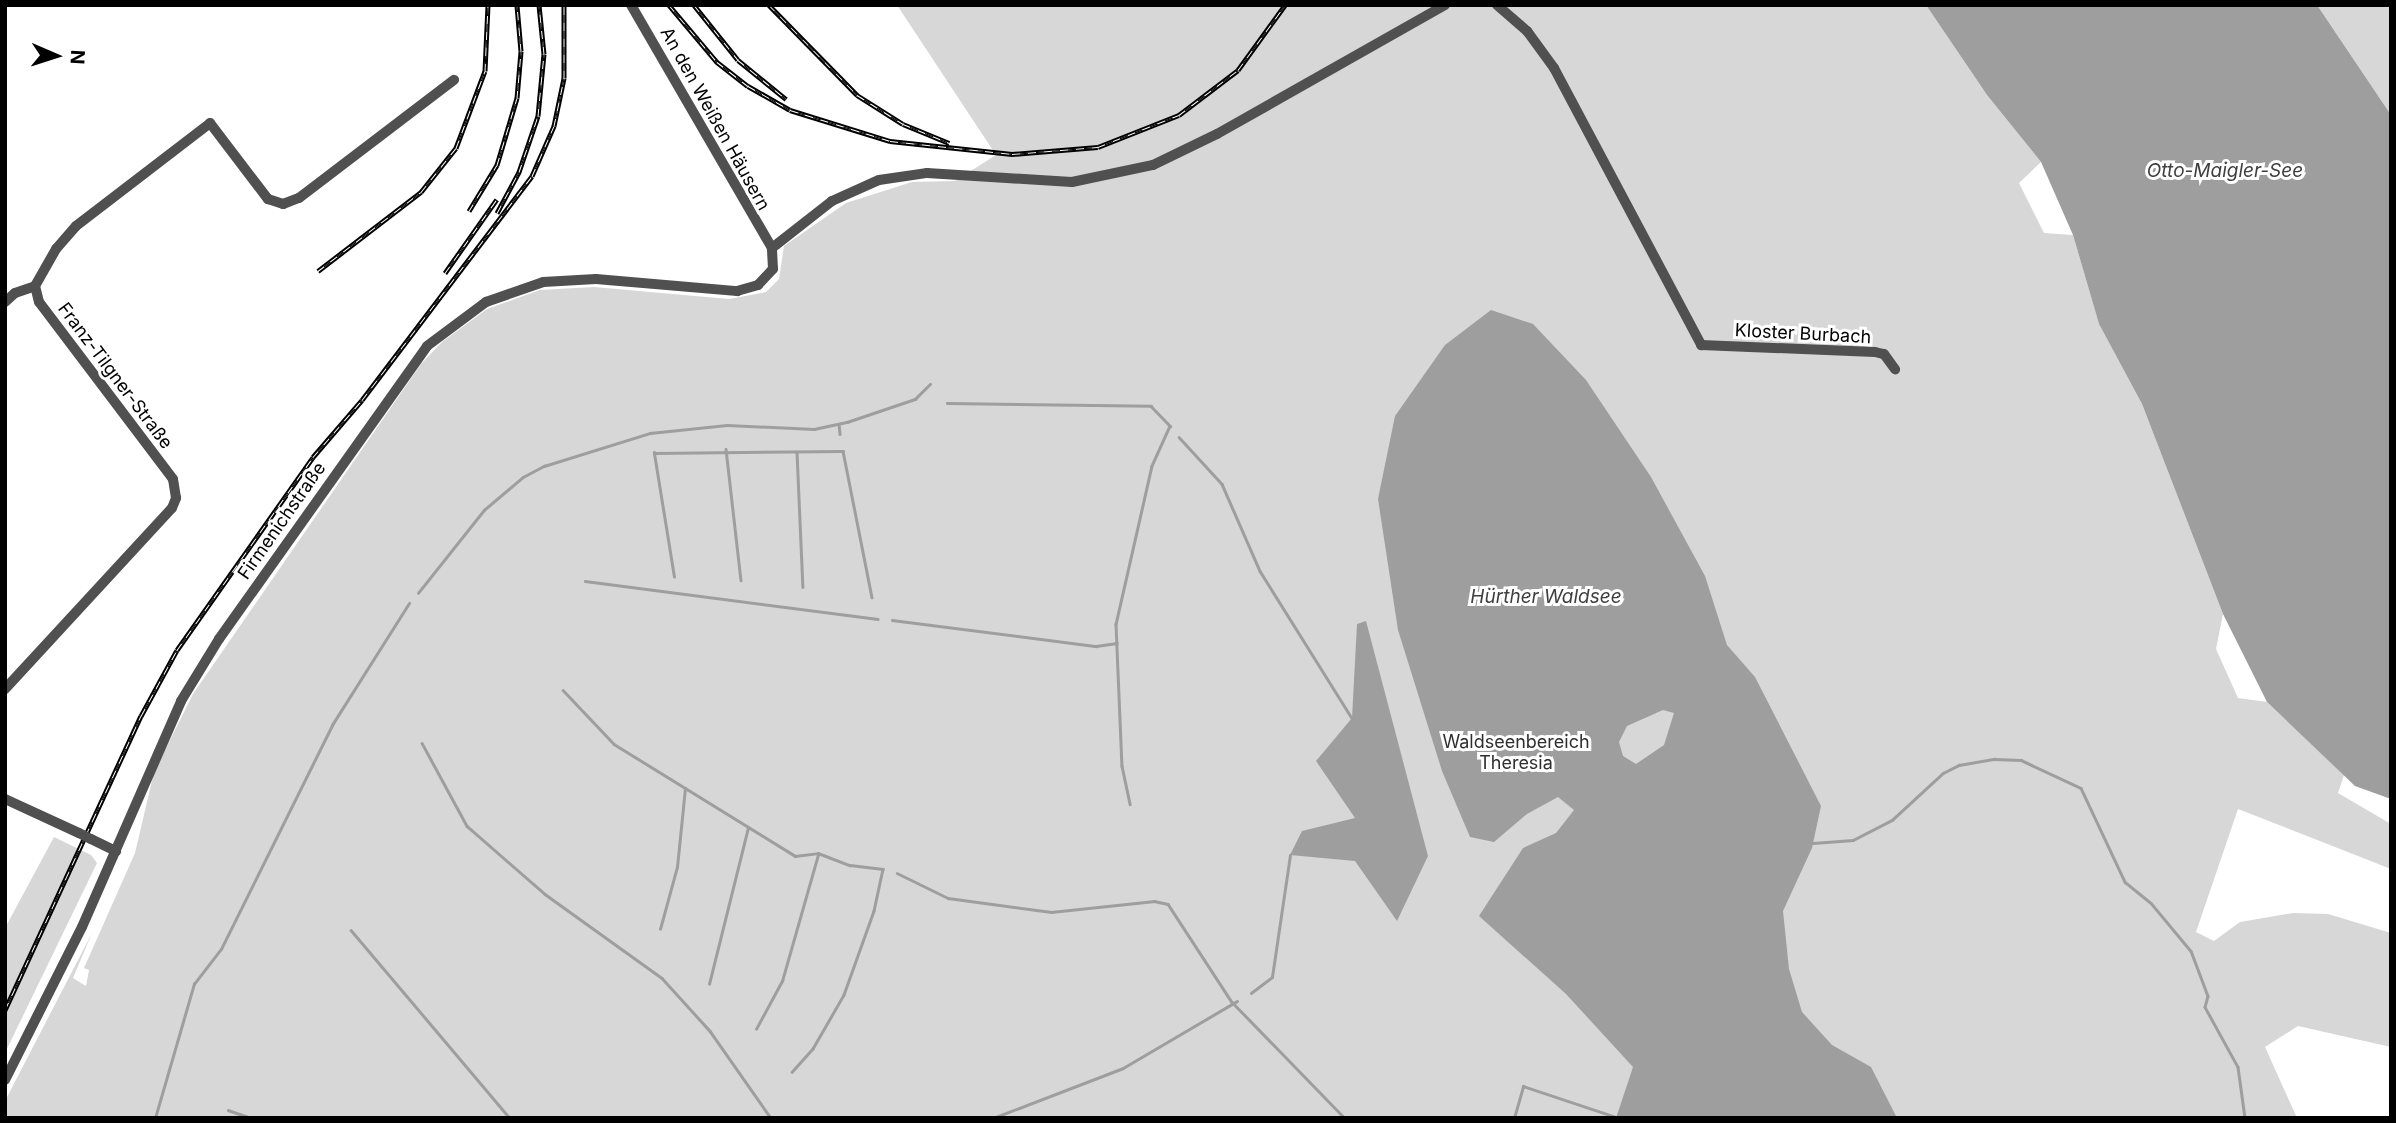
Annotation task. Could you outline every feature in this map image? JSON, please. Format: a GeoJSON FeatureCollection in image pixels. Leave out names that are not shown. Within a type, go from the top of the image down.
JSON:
{"type":"FeatureCollection","features":[{"type":"Feature","properties":{"kind":"street","name":"An den Weißen Häusern"},"geometry":{"type":"LineString","coordinates":[[631,5],[772,248]]}},
{"type":"Feature","properties":{"kind":"street"},"geometry":{"type":"LineString","coordinates":[[772,248],[832,201],[879,180],[926,173],[1072,182],[1098,180],[1153,165],[1217,134],[1445,5]]}},
{"type":"Feature","properties":{"kind":"street","name":"Kloster Burbach"},"geometry":{"type":"LineString","coordinates":[[1497,5],[1527,31],[1554,68],[1701,345],[1875,352],[1884,354],[1895,369]]}},
{"type":"Feature","properties":{"kind":"street"},"geometry":{"type":"LineString","coordinates":[[5,302],[15,293],[35,286],[56,249],[76,226],[210,123],[268,199],[283,204],[299,198],[454,80]]}},
{"type":"Feature","properties":{"kind":"street","name":"Firmenichstraße"},"geometry":{"type":"LineString","coordinates":[[5,1080],[116,851],[153,757],[202,665],[404,374],[443,330],[496,296],[554,280],[743,290],[768,277],[774,264],[772,248]]}},
{"type":"Feature","properties":{"kind":"street","name":"Franz-Tilgner-Straße"},"geometry":{"type":"LineString","coordinates":[[5,689],[172,508],[176,499],[173,479],[39,302],[35,286]]}},
{"type":"Feature","properties":{"kind":"street"},"geometry":{"type":"LineString","coordinates":[[5,799],[116,851]]}},
{"type":"Feature","properties":{"kind":"green space","name":"Waldseenbereich Theresia"},"geometry":{"type":"Polygon","coordinates":[[[897,5],[1926,5],[1987,95],[2041,162],[2019,183],[2044,233],[2073,235],[2099,324],[2142,404],[2223,614],[2216,649],[2238,698],[2267,702],[2344,775],[2338,793],[2391,824],[2391,869],[2238,809],[2196,932],[2214,941],[2240,922],[2293,913],[2328,914],[2391,933],[2391,1047],[2298,1026],[2265,1047],[2297,1118],[5,1118],[5,1101],[92,933],[73,978],[86,986],[89,970],[84,968],[135,853],[154,772],[193,694],[421,364],[442,342],[487,309],[540,290],[594,287],[729,299],[766,292],[779,279],[784,246],[846,203],[912,182],[955,181],[996,155],[897,5]]]}},
{"type":"Feature","properties":{"kind":"green space"},"geometry":{"type":"Polygon","coordinates":[[[2317,5],[2391,5],[2391,115],[2331,26],[2317,5]]]}},
{"type":"Feature","properties":{"kind":"green space"},"geometry":{"type":"Polygon","coordinates":[[[54,837],[91,855],[97,863],[5,1053],[5,928],[54,837]]]}},
{"type":"Feature","properties":{"kind":"water","name":"Otto-Maigler-See"},"geometry":{"type":"Polygon","coordinates":[[[1926,5],[2317,5],[2391,115],[2391,799],[2355,786],[2267,702],[2223,614],[2142,404],[2099,324],[2073,235],[2041,162],[1987,95],[1926,5]]]}},
{"type":"Feature","properties":{"kind":"water","name":"Hürther Waldsee"},"geometry":{"type":"Polygon","coordinates":[[[1491,310],[1533,324],[1586,380],[1651,477],[1705,576],[1727,645],[1755,677],[1821,806],[1812,848],[1783,911],[1789,969],[1802,1012],[1832,1045],[1871,1067],[1897,1118],[1616,1118],[1633,1067],[1566,994],[1479,916],[1523,848],[1556,833],[1574,810],[1558,797],[1527,814],[1494,842],[1470,837],[1442,771],[1398,630],[1378,499],[1395,416],[1445,345],[1491,310]],[[1663,710],[1627,726],[1619,742],[1623,756],[1636,764],[1664,745],[1674,713],[1663,710]]]}},
{"type":"Feature","properties":{"kind":"water"},"geometry":{"type":"Polygon","coordinates":[[[1366,621],[1428,856],[1397,921],[1355,861],[1290,855],[1302,831],[1355,818],[1316,761],[1352,718],[1357,624],[1366,621]]]}},
{"type":"Feature","properties":{"kind":"waterway"},"geometry":{"type":"LineString","coordinates":[[418,593],[484,510],[523,477],[544,466],[650,433],[727,425],[814,429],[847,422],[915,399],[930,384]]}},
{"type":"Feature","properties":{"kind":"waterway"},"geometry":{"type":"LineString","coordinates":[[947,403],[1151,406],[1170,426],[1152,466],[1116,624],[1122,766],[1130,804]]}},
{"type":"Feature","properties":{"kind":"waterway"},"geometry":{"type":"LineString","coordinates":[[839,424],[840,434]]}},
{"type":"Feature","properties":{"kind":"waterway"},"geometry":{"type":"LineString","coordinates":[[1179,437],[1222,484],[1260,571],[1352,718]]}},
{"type":"Feature","properties":{"kind":"waterway"},"geometry":{"type":"LineString","coordinates":[[726,449],[741,580]]}},
{"type":"Feature","properties":{"kind":"waterway"},"geometry":{"type":"LineString","coordinates":[[674,577],[654,453],[843,451],[872,597]]}},
{"type":"Feature","properties":{"kind":"waterway"},"geometry":{"type":"LineString","coordinates":[[797,452],[803,587]]}},
{"type":"Feature","properties":{"kind":"waterway"},"geometry":{"type":"LineString","coordinates":[[585,581],[878,619]]}},
{"type":"Feature","properties":{"kind":"waterway"},"geometry":{"type":"LineString","coordinates":[[155,1118],[194,984],[221,949],[332,725],[409,603]]}},
{"type":"Feature","properties":{"kind":"waterway"},"geometry":{"type":"LineString","coordinates":[[892,620],[1096,646],[1117,643]]}},
{"type":"Feature","properties":{"kind":"waterway"},"geometry":{"type":"LineString","coordinates":[[563,690],[614,744],[795,856],[818,853],[850,865],[883,869],[874,911],[844,995],[813,1049],[792,1072]]}},
{"type":"Feature","properties":{"kind":"waterway"},"geometry":{"type":"LineString","coordinates":[[422,743],[467,826],[545,894],[662,978],[710,1031],[771,1118]]}},
{"type":"Feature","properties":{"kind":"waterway"},"geometry":{"type":"LineString","coordinates":[[1813,843],[1853,840],[1892,820],[1943,773],[1959,765],[1994,759],[2021,760],[2081,788],[2125,882],[2151,903],[2191,951],[2208,996],[2205,1007],[2238,1067],[2245,1118]]}},
{"type":"Feature","properties":{"kind":"waterway"},"geometry":{"type":"LineString","coordinates":[[660,929],[677,867],[685,788]]}},
{"type":"Feature","properties":{"kind":"waterway"},"geometry":{"type":"LineString","coordinates":[[709,984],[748,828]]}},
{"type":"Feature","properties":{"kind":"waterway"},"geometry":{"type":"LineString","coordinates":[[756,1029],[782,981],[818,855]]}},
{"type":"Feature","properties":{"kind":"waterway"},"geometry":{"type":"LineString","coordinates":[[1251,993],[1272,977],[1290,855]]}},
{"type":"Feature","properties":{"kind":"waterway"},"geometry":{"type":"LineString","coordinates":[[897,873],[948,898],[1051,912],[1154,901],[1168,904],[1232,1002],[1345,1118]]}},
{"type":"Feature","properties":{"kind":"waterway"},"geometry":{"type":"LineString","coordinates":[[351,930],[510,1118]]}},
{"type":"Feature","properties":{"kind":"waterway"},"geometry":{"type":"LineString","coordinates":[[993,1118],[1123,1068],[1237,1001]]}},
{"type":"Feature","properties":{"kind":"waterway"},"geometry":{"type":"LineString","coordinates":[[1514,1118],[1523,1086],[1616,1117]]}},
{"type":"Feature","properties":{"kind":"waterway"},"geometry":{"type":"LineString","coordinates":[[228,1110],[251,1118]]}},
{"type":"Feature","properties":{"kind":"railway"},"geometry":{"type":"LineString","coordinates":[[318,271],[421,192],[456,148],[485,71],[488,5]]}},
{"type":"Feature","properties":{"kind":"railway"},"geometry":{"type":"LineString","coordinates":[[469,211],[497,165],[517,98],[521,51],[517,5]]}},
{"type":"Feature","properties":{"kind":"railway"},"geometry":{"type":"LineString","coordinates":[[497,213],[519,172],[538,116],[544,54],[539,5]]}},
{"type":"Feature","properties":{"kind":"railway"},"geometry":{"type":"LineString","coordinates":[[5,1010],[141,716],[177,650],[313,457],[362,400],[532,176],[554,126],[564,78],[564,5]]}},
{"type":"Feature","properties":{"kind":"railway"},"geometry":{"type":"LineString","coordinates":[[669,5],[717,62],[748,86],[790,110],[890,141],[1012,154],[1098,147],[1179,115],[1238,70],[1285,5]]}},
{"type":"Feature","properties":{"kind":"railway"},"geometry":{"type":"LineString","coordinates":[[694,5],[738,60],[786,99]]}},
{"type":"Feature","properties":{"kind":"railway"},"geometry":{"type":"LineString","coordinates":[[769,5],[857,95],[903,124],[949,143]]}},
{"type":"Feature","properties":{"kind":"railway"},"geometry":{"type":"LineString","coordinates":[[445,273],[497,199]]}}]}
